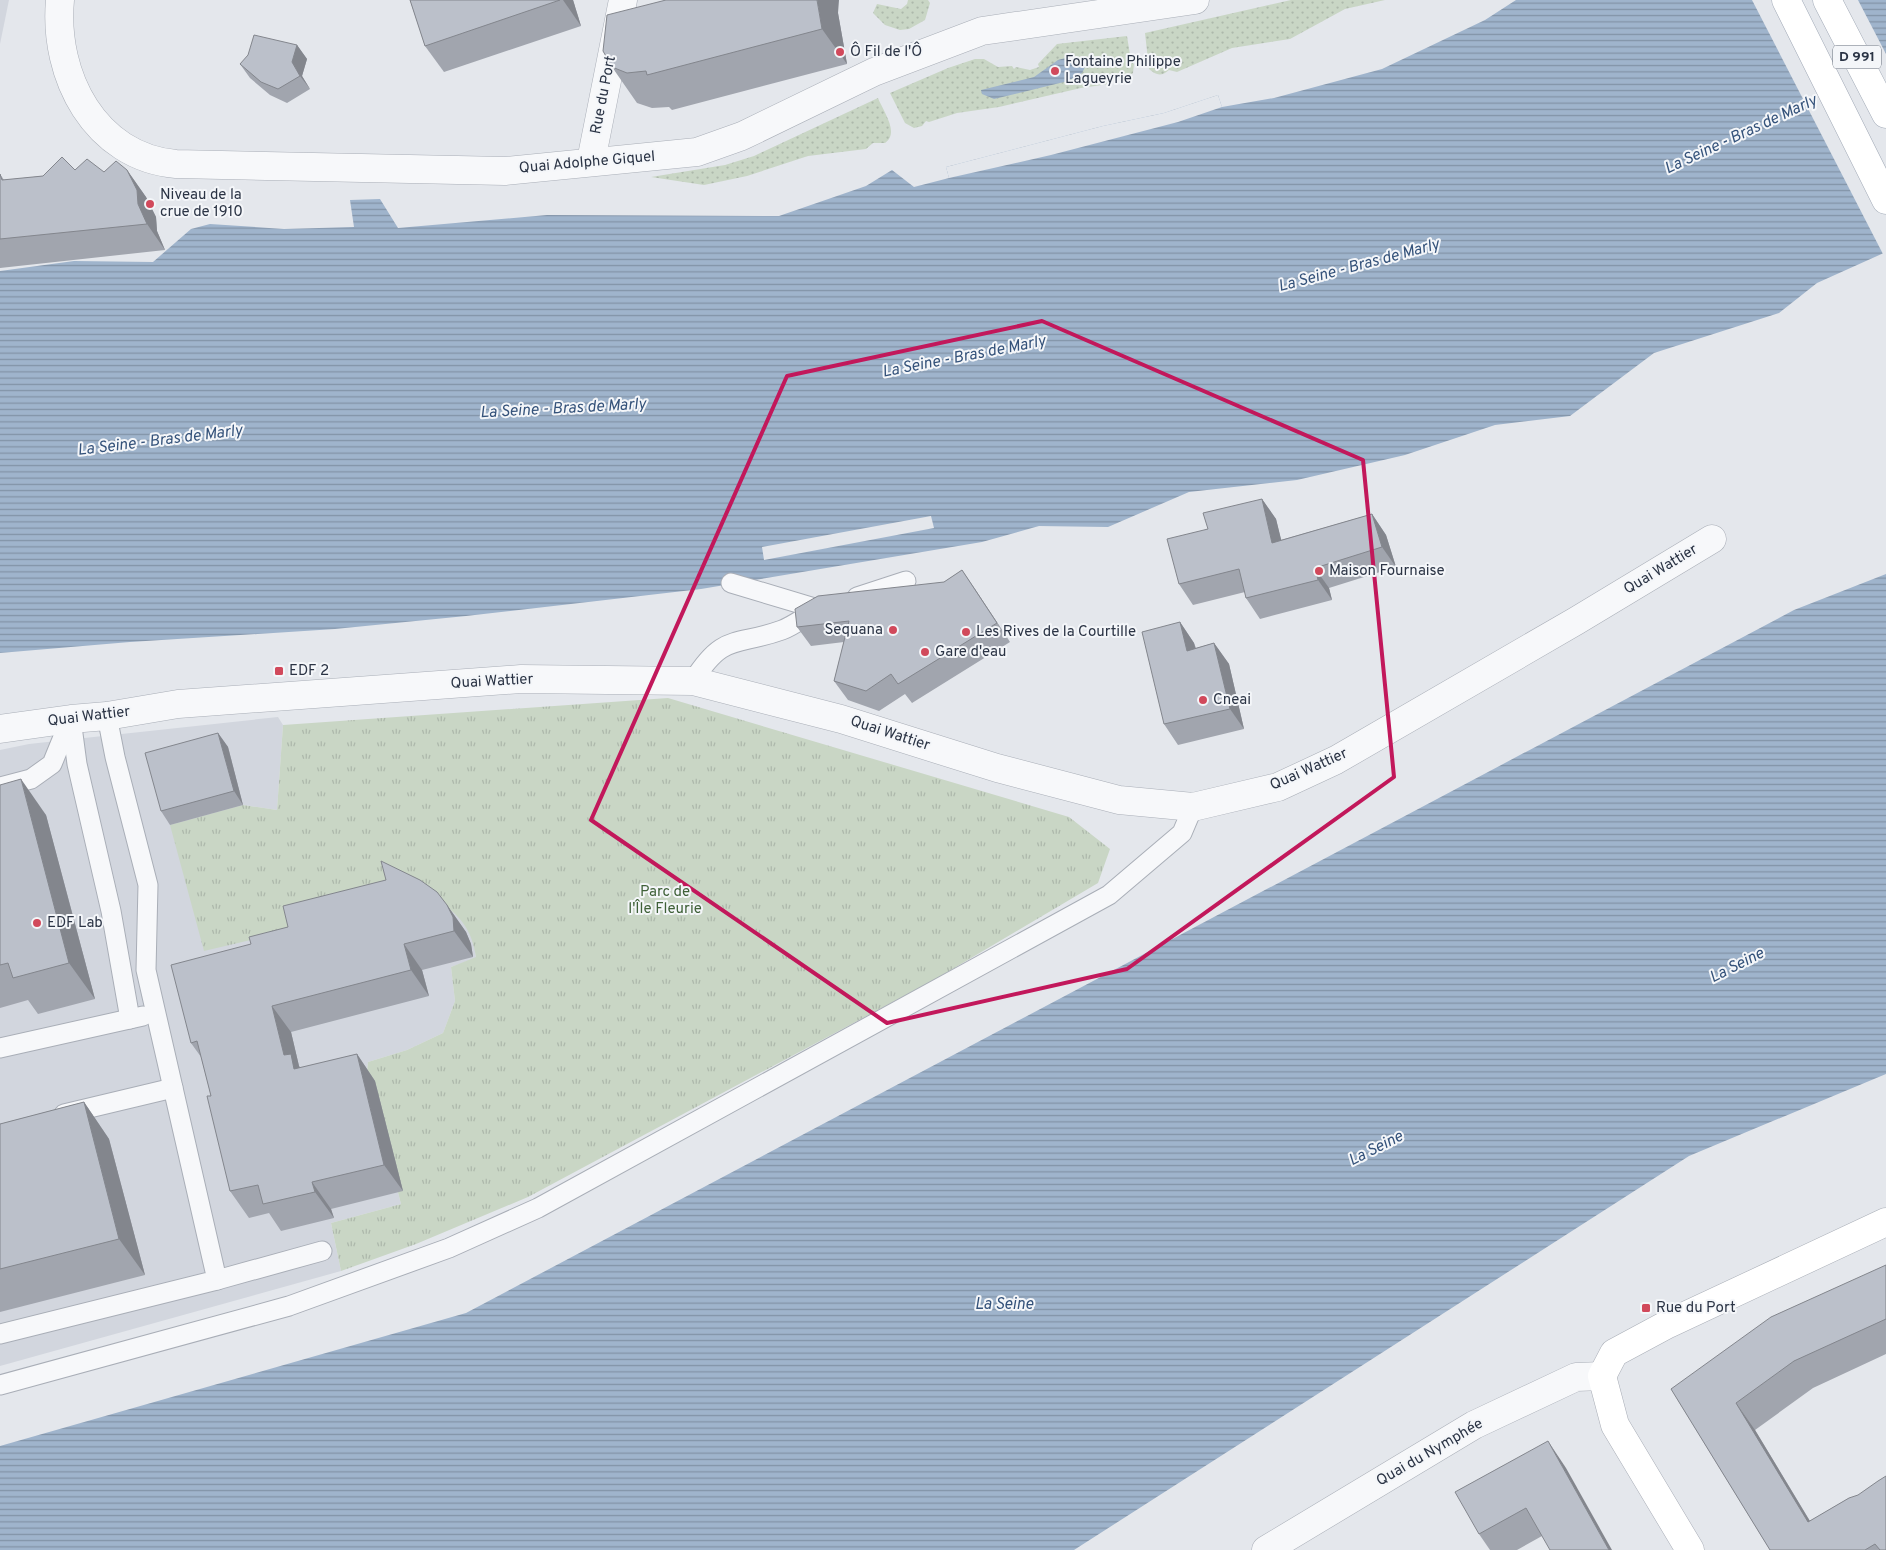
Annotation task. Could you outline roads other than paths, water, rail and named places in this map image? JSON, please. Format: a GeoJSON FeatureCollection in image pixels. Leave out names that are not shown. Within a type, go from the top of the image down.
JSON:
{"type":"FeatureCollection","features":[{"type":"Feature","properties":{"kind":"main road","name":"D 991"},"geometry":{"type":"LineString","coordinates":[[1786,0],[1886,200]]}},
{"type":"Feature","properties":{"kind":"main road","name":"D 991"},"geometry":{"type":"LineString","coordinates":[[1828,0],[1886,114]]}},
{"type":"Feature","properties":{"kind":"main road"},"geometry":{"type":"LineString","coordinates":[[1690,1550],[1615,1425],[1608,1365],[1668,1324],[1886,1222]]}},
{"type":"Feature","properties":{"kind":"street","name":"Quai Adolphe Giquel"},"geometry":{"type":"LineString","coordinates":[[60,0],[59,16],[65,62],[85,106],[110,139],[131,153],[157,163],[505,170],[697,152],[716,147],[742,136],[874,72],[982,30],[1195,0]]}},
{"type":"Feature","properties":{"kind":"street","name":"Rue du Port"},"geometry":{"type":"LineString","coordinates":[[591,161],[622,0]]}},
{"type":"Feature","properties":{"kind":"street","name":"Quai Wattier"},"geometry":{"type":"LineString","coordinates":[[0,729],[107,716],[178,704],[520,679],[693,682],[841,719],[997,768],[1119,800],[1193,807],[1278,787],[1336,760],[1570,625],[1712,539]]}},
{"type":"Feature","properties":{"kind":"street","name":"Quai du Nymphée"},"geometry":{"type":"LineString","coordinates":[[1266,1550],[1474,1425],[1576,1377],[1608,1365]]}},
{"type":"Feature","properties":{"kind":"lane"},"geometry":{"type":"LineString","coordinates":[[693,682],[706,661],[720,649],[733,642],[783,630],[818,609],[906,581]]}},
{"type":"Feature","properties":{"kind":"lane"},"geometry":{"type":"LineString","coordinates":[[732,583],[818,609]]}},
{"type":"Feature","properties":{"kind":"lane"},"geometry":{"type":"LineString","coordinates":[[107,716],[115,757],[148,886],[146,970],[217,1280]]}},
{"type":"Feature","properties":{"kind":"lane"},"geometry":{"type":"LineString","coordinates":[[0,787],[31,779],[52,764],[71,719]]}},
{"type":"Feature","properties":{"kind":"lane"},"geometry":{"type":"LineString","coordinates":[[71,719],[77,764],[111,911],[130,1018]]}},
{"type":"Feature","properties":{"kind":"lane"},"geometry":{"type":"LineString","coordinates":[[0,1385],[289,1306],[449,1248],[538,1208],[1109,895],[1182,833],[1193,807]]}},
{"type":"Feature","properties":{"kind":"lane"},"geometry":{"type":"LineString","coordinates":[[0,1048],[156,1012]]}},
{"type":"Feature","properties":{"kind":"lane"},"geometry":{"type":"LineString","coordinates":[[47,1118],[173,1088]]}},
{"type":"Feature","properties":{"kind":"lane"},"geometry":{"type":"LineString","coordinates":[[0,1334],[217,1280],[322,1251]]}},
{"type":"Feature","properties":{"kind":"water","name":"La Seine - Bras de Marly"},"geometry":{"type":"Polygon","coordinates":[[[1516,0],[1886,0],[1886,252],[1817,283],[1779,313],[1654,353],[1570,416],[1495,425],[1405,455],[1297,480],[1189,492],[1108,527],[1039,526],[982,542],[701,589],[466,616],[335,629],[130,642],[0,653],[0,271],[74,261],[153,262],[191,229],[210,224],[284,229],[354,227],[350,200],[380,199],[398,228],[547,215],[779,216],[866,186],[892,170],[914,187],[949,178],[946,167],[1103,126],[1164,113],[1218,95],[1222,107],[1274,98],[1382,69],[1485,20],[1516,0]]]}},
{"type":"Feature","properties":{"kind":"water"},"geometry":{"type":"Polygon","coordinates":[[[1069,57],[1077,58],[1085,67],[1082,73],[1068,81],[994,99],[982,94],[981,90],[1034,77],[1058,60],[1069,57]]]}},
{"type":"Feature","properties":{"kind":"water","name":"La Seine"},"geometry":{"type":"Polygon","coordinates":[[[1886,574],[1886,1074],[1689,1156],[1074,1550],[0,1550],[0,1446],[466,1313],[1794,610],[1886,574]]]}},
{"type":"Feature","properties":{"kind":"place","name":"Ô Fil de l'Ô"},"geometry":{"type":"Point","coordinates":[840,52]}},
{"type":"Feature","properties":{"kind":"place","name":"Fontaine Philippe Lagueyrie"},"geometry":{"type":"Point","coordinates":[1055,71]}},
{"type":"Feature","properties":{"kind":"place","name":"Niveau de la crue de 1910"},"geometry":{"type":"Point","coordinates":[150,204]}},
{"type":"Feature","properties":{"kind":"place","name":"Maison Fournaise"},"geometry":{"type":"Point","coordinates":[1319,571]}},
{"type":"Feature","properties":{"kind":"place","name":"Sequana"},"geometry":{"type":"Point","coordinates":[893,630]}},
{"type":"Feature","properties":{"kind":"place","name":"Les Rives de la Courtille"},"geometry":{"type":"Point","coordinates":[966,632]}},
{"type":"Feature","properties":{"kind":"place","name":"Gare d'eau"},"geometry":{"type":"Point","coordinates":[925,652]}},
{"type":"Feature","properties":{"kind":"place","name":"EDF 2"},"geometry":{"type":"Point","coordinates":[279,671]}},
{"type":"Feature","properties":{"kind":"place","name":"Cneai"},"geometry":{"type":"Point","coordinates":[1203,700]}},
{"type":"Feature","properties":{"kind":"place","name":"EDF Lab"},"geometry":{"type":"Point","coordinates":[37,923]}},
{"type":"Feature","properties":{"kind":"place","name":"Rue du Port"},"geometry":{"type":"Point","coordinates":[1646,1308]}},
{"type":"Feature","properties":{"kind":"park label","name":"Parc de l'Île Fleurie"},"geometry":{"type":"Point","coordinates":[665,900]}}]}
